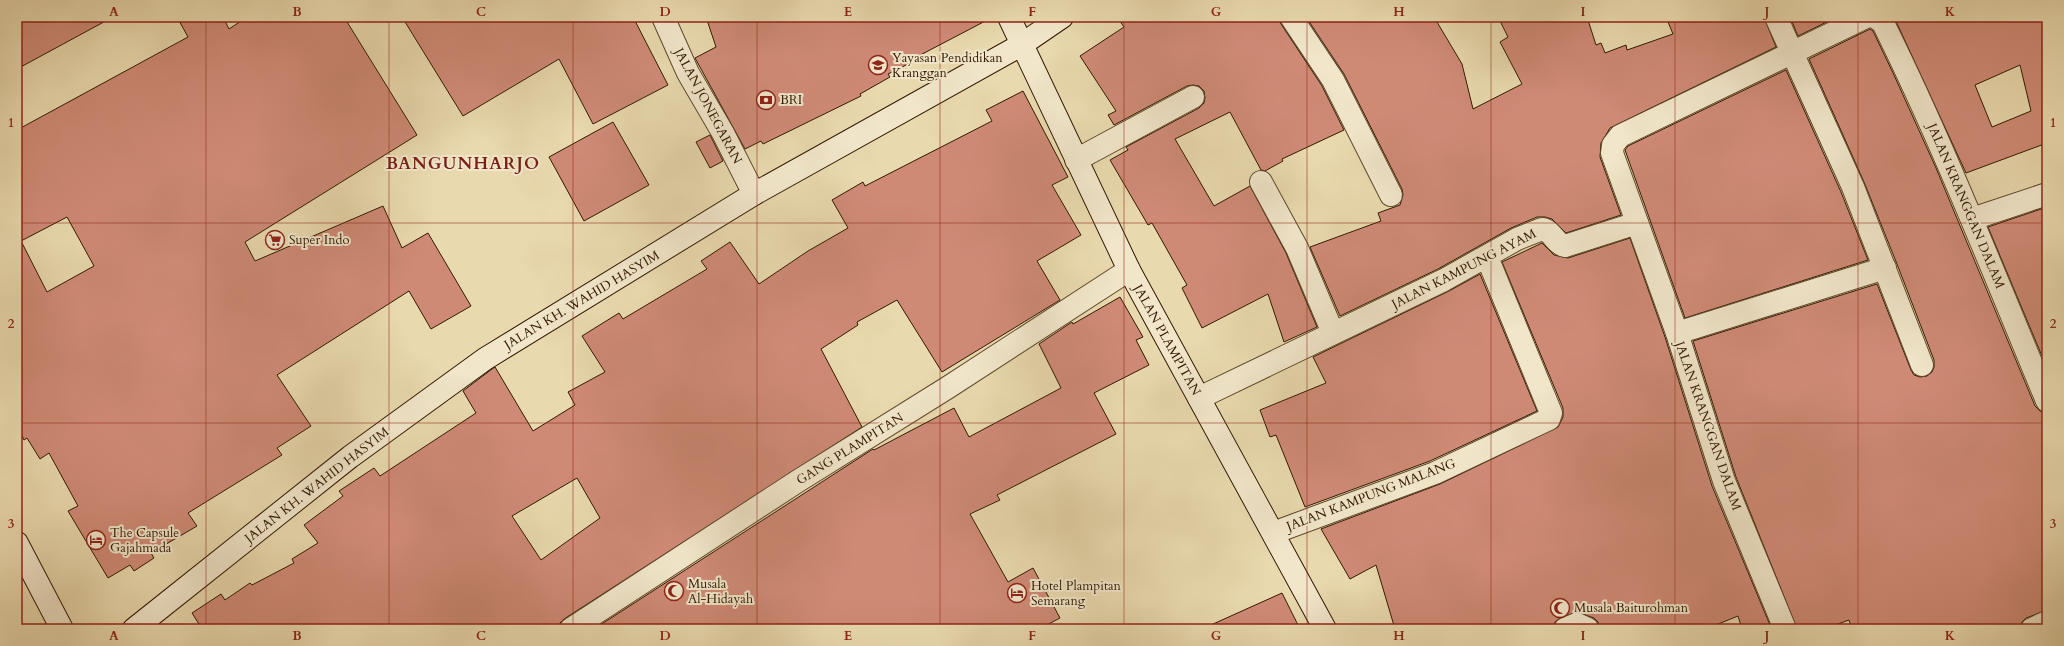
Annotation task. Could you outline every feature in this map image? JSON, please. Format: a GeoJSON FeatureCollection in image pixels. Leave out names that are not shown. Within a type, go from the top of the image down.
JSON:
{"type":"FeatureCollection","features":[{"type":"Feature","properties":{"kind":"street","name":"JALAN JONEGARAN"},"geometry":{"type":"LineString","coordinates":[[663,17],[688,73],[723,133],[754,194]]}},
{"type":"Feature","properties":{"kind":"street","name":"JALAN PLAMPITAN"},"geometry":{"type":"LineString","coordinates":[[1008,17],[1129,270],[1325,629]]}},
{"type":"Feature","properties":{"kind":"street","name":"JALAN KH. WAHID HASYIM"},"geometry":{"type":"LineString","coordinates":[[134,629],[350,457],[485,359],[754,194],[1021,45],[1062,17]]}},
{"type":"Feature","properties":{"kind":"street"},"geometry":{"type":"LineString","coordinates":[[1291,17],[1333,80],[1391,195]]}},
{"type":"Feature","properties":{"kind":"street"},"geometry":{"type":"LineString","coordinates":[[1776,17],[1853,187],[1886,268],[1922,365]]}},
{"type":"Feature","properties":{"kind":"street","name":"JALAN KRANGGAN DALAM"},"geometry":{"type":"LineString","coordinates":[[1785,629],[1724,482],[1677,333],[1612,153],[1616,141],[1620,136],[1866,17]]}},
{"type":"Feature","properties":{"kind":"street","name":"JALAN KRANGGAN DALAM"},"geometry":{"type":"LineString","coordinates":[[1875,17],[1883,23],[1917,93],[1972,219],[2047,401]]}},
{"type":"Feature","properties":{"kind":"street"},"geometry":{"type":"LineString","coordinates":[[1076,160],[1193,97]]}},
{"type":"Feature","properties":{"kind":"street"},"geometry":{"type":"LineString","coordinates":[[1261,182],[1297,248],[1333,333]]}},
{"type":"Feature","properties":{"kind":"street"},"geometry":{"type":"LineString","coordinates":[[1972,219],[2047,194]]}},
{"type":"Feature","properties":{"kind":"street","name":"JALAN KAMPUNG AYAM"},"geometry":{"type":"LineString","coordinates":[[1199,398],[1444,280],[1517,239],[1542,229],[1546,230],[1559,244],[1565,246],[1637,223]]}},
{"type":"Feature","properties":{"kind":"street","name":"JALAN KAMPUNG MALANG"},"geometry":{"type":"LineString","coordinates":[[1273,533],[1435,473],[1551,417],[1551,413],[1526,348],[1487,257]]}},
{"type":"Feature","properties":{"kind":"street","name":"JALAN KRANGGAN DALAM"},"geometry":{"type":"LineString","coordinates":[[1677,333],[1886,268]]}},
{"type":"Feature","properties":{"kind":"street","name":"GANG PLAMPITAN"},"geometry":{"type":"LineString","coordinates":[[571,629],[798,480],[946,388],[1129,270]]}},
{"type":"Feature","properties":{"kind":"street"},"geometry":{"type":"LineString","coordinates":[[17,543],[62,629]]}},
{"type":"Feature","properties":{"kind":"street"},"geometry":{"type":"LineString","coordinates":[[2032,629],[2047,622]]}},
{"type":"Feature","properties":{"kind":"street"},"geometry":{"type":"LineString","coordinates":[[1565,629],[1578,624],[1588,629]]}},
{"type":"Feature","properties":{"kind":"building"},"geometry":{"type":"Polygon","coordinates":[[[17,17],[113,17],[17,69],[17,17]]]}},
{"type":"Feature","properties":{"kind":"building"},"geometry":{"type":"Polygon","coordinates":[[[177,17],[223,17],[229,29],[247,17],[344,17],[417,135],[245,242],[255,261],[383,206],[402,248],[428,233],[471,306],[431,329],[409,291],[277,375],[311,426],[277,448],[282,455],[188,513],[197,526],[151,553],[154,558],[134,571],[130,565],[108,578],[68,511],[78,506],[49,453],[40,459],[27,438],[24,440],[17,425],[17,130],[188,37],[177,17]],[[67,217],[21,241],[47,292],[94,266],[67,217]]]}},
{"type":"Feature","properties":{"kind":"building"},"geometry":{"type":"Polygon","coordinates":[[[402,17],[633,17],[668,85],[593,124],[559,59],[463,116],[402,17]]]}},
{"type":"Feature","properties":{"kind":"building"},"geometry":{"type":"Polygon","coordinates":[[[706,17],[993,17],[907,62],[908,64],[888,74],[890,77],[860,94],[861,96],[763,144],[761,141],[745,149],[695,58],[716,47],[706,17]]]}},
{"type":"Feature","properties":{"kind":"building"},"geometry":{"type":"Polygon","coordinates":[[[1117,17],[1279,17],[1281,24],[1322,86],[1344,130],[1282,159],[1283,161],[1265,171],[1261,170],[1230,112],[1175,139],[1214,206],[1250,186],[1286,253],[1317,327],[1284,342],[1268,294],[1202,328],[1182,288],[1187,285],[1152,223],[1148,225],[1110,160],[1128,150],[1126,147],[1199,108],[1204,103],[1204,91],[1199,86],[1187,86],[1114,125],[1108,115],[1116,111],[1080,56],[1124,27],[1117,17]]]}},
{"type":"Feature","properties":{"kind":"building"},"geometry":{"type":"Polygon","coordinates":[[[1306,17],[1434,17],[1462,64],[1473,109],[1522,84],[1500,42],[1508,37],[1498,17],[1587,17],[1596,45],[1601,43],[1605,53],[1626,45],[1627,50],[1673,34],[1666,17],[1764,17],[1776,47],[1610,128],[1601,143],[1600,157],[1621,215],[1566,233],[1552,219],[1537,217],[1511,228],[1438,269],[1340,316],[1310,247],[1381,221],[1378,213],[1400,205],[1403,195],[1402,189],[1344,74],[1306,17]]]}},
{"type":"Feature","properties":{"kind":"building"},"geometry":{"type":"Polygon","coordinates":[[[1790,17],[1837,17],[1798,36],[1790,17]]]}},
{"type":"Feature","properties":{"kind":"building"},"geometry":{"type":"Polygon","coordinates":[[[1894,17],[2047,17],[2047,143],[1966,173],[1894,17]],[[2020,65],[1975,85],[1992,127],[2031,111],[2020,65]]]}},
{"type":"Feature","properties":{"kind":"building"},"geometry":{"type":"Polygon","coordinates":[[[1870,29],[1873,31],[1894,75],[1936,168],[2035,406],[2040,411],[2047,413],[2047,610],[2026,618],[2022,622],[2020,629],[1852,629],[1849,620],[1824,629],[1797,629],[1736,477],[1693,341],[1877,284],[1914,375],[1920,377],[1927,376],[1932,372],[1934,360],[1897,264],[1864,182],[1809,59],[1870,29]]]}},
{"type":"Feature","properties":{"kind":"building"},"geometry":{"type":"Polygon","coordinates":[[[1786,70],[1841,192],[1868,260],[1685,318],[1625,150],[1628,146],[1786,70]]]}},
{"type":"Feature","properties":{"kind":"building"},"geometry":{"type":"Polygon","coordinates":[[[1023,91],[1068,177],[1052,185],[1081,235],[1037,261],[1060,300],[942,372],[897,300],[857,322],[858,325],[821,349],[862,427],[564,619],[560,623],[559,629],[202,629],[192,613],[221,594],[225,600],[250,583],[252,585],[294,563],[292,559],[318,543],[304,525],[343,496],[339,491],[374,468],[380,476],[476,413],[463,391],[495,367],[533,431],[575,405],[568,392],[605,372],[582,336],[619,313],[623,319],[707,269],[701,261],[730,242],[759,284],[808,251],[848,228],[832,200],[863,182],[865,186],[992,121],[986,110],[1023,91]],[[577,478],[512,516],[541,560],[600,518],[577,478]]]}},
{"type":"Feature","properties":{"kind":"building"},"geometry":{"type":"Polygon","coordinates":[[[613,122],[649,185],[584,221],[549,157],[613,122]]]}},
{"type":"Feature","properties":{"kind":"building"},"geometry":{"type":"Polygon","coordinates":[[[710,135],[723,161],[710,168],[696,142],[710,135]]]}},
{"type":"Feature","properties":{"kind":"building"},"geometry":{"type":"Polygon","coordinates":[[[2047,207],[2047,368],[1988,227],[2047,207]]]}},
{"type":"Feature","properties":{"kind":"building"},"geometry":{"type":"Polygon","coordinates":[[[1630,238],[1665,337],[1712,486],[1770,625],[1758,629],[1742,629],[1738,616],[1706,629],[1600,629],[1598,622],[1594,618],[1577,612],[1560,618],[1555,622],[1553,629],[1395,629],[1376,565],[1350,579],[1321,529],[1440,484],[1558,427],[1563,417],[1563,408],[1502,262],[1542,243],[1554,255],[1568,258],[1630,238]]]}},
{"type":"Feature","properties":{"kind":"building"},"geometry":{"type":"Polygon","coordinates":[[[1480,274],[1537,411],[1430,461],[1305,507],[1276,435],[1270,437],[1260,410],[1326,383],[1313,357],[1449,291],[1480,274]]]}},
{"type":"Feature","properties":{"kind":"building"},"geometry":{"type":"Polygon","coordinates":[[[1120,297],[1143,337],[1136,340],[1149,365],[1094,393],[1116,434],[997,495],[1000,500],[970,514],[1008,582],[1033,568],[1060,618],[1039,629],[594,629],[873,449],[874,450],[954,408],[969,437],[1061,388],[1039,344],[1072,322],[1073,324],[1120,297]]]}},
{"type":"Feature","properties":{"kind":"building"},"geometry":{"type":"Polygon","coordinates":[[[1282,593],[1300,629],[1202,629],[1282,593]]]}},
{"type":"Feature","properties":{"kind":"place","name":"Yayasan Pendidikan Kranggan"},"geometry":{"type":"Point","coordinates":[878,65]}},
{"type":"Feature","properties":{"kind":"place","name":"BRI"},"geometry":{"type":"Point","coordinates":[766,100]}},
{"type":"Feature","properties":{"kind":"place","name":"Super Indo"},"geometry":{"type":"Point","coordinates":[275,240]}},
{"type":"Feature","properties":{"kind":"place","name":"The Capsule Gajahmada"},"geometry":{"type":"Point","coordinates":[96,540]}},
{"type":"Feature","properties":{"kind":"place","name":"Musala Al-Hidayah"},"geometry":{"type":"Point","coordinates":[674,591]}},
{"type":"Feature","properties":{"kind":"place","name":"Hotel Plampitan Semarang"},"geometry":{"type":"Point","coordinates":[1017,593]}},
{"type":"Feature","properties":{"kind":"place","name":"Musala Baiturohman"},"geometry":{"type":"Point","coordinates":[1560,608]}},
{"type":"Feature","properties":{"kind":"district","name":"BANGUNHARJO"},"geometry":{"type":"Point","coordinates":[463,163]}}]}
